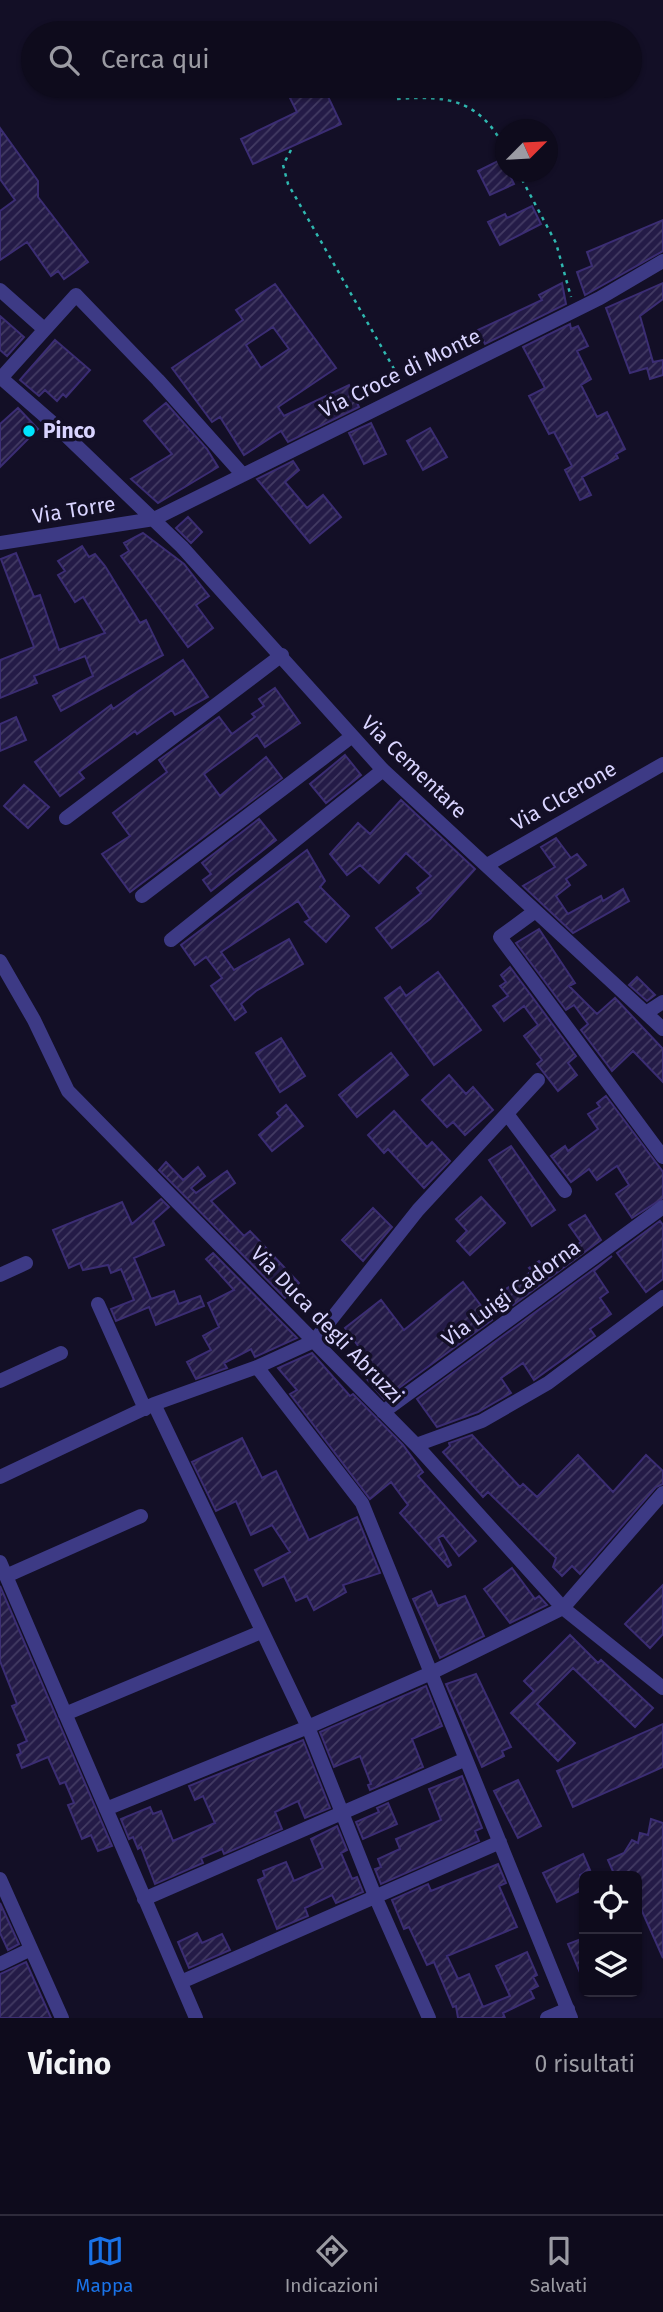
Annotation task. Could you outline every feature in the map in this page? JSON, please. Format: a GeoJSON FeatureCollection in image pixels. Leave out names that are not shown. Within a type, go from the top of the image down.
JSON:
{"type":"FeatureCollection","features":[{"type":"Feature","properties":{"kind":"street","name":"Via Croce di Monte"},"geometry":{"type":"LineString","coordinates":[[154,519],[575,310],[663,261]]}},
{"type":"Feature","properties":{"kind":"street"},"geometry":{"type":"LineString","coordinates":[[0,290],[44,328]]}},
{"type":"Feature","properties":{"kind":"street"},"geometry":{"type":"LineString","coordinates":[[1,378],[76,295],[158,380],[243,475]]}},
{"type":"Feature","properties":{"kind":"street","name":"Via Cementare"},"geometry":{"type":"LineString","coordinates":[[1,378],[154,519],[282,655],[351,737],[383,770],[663,1029]]}},
{"type":"Feature","properties":{"kind":"street","name":"Via Torre"},"geometry":{"type":"LineString","coordinates":[[0,543],[154,519]]}},
{"type":"Feature","properties":{"kind":"street"},"geometry":{"type":"LineString","coordinates":[[66,818],[282,655]]}},
{"type":"Feature","properties":{"kind":"street"},"geometry":{"type":"LineString","coordinates":[[142,896],[351,737]]}},
{"type":"Feature","properties":{"kind":"street","name":"Via CIcerone"},"geometry":{"type":"LineString","coordinates":[[487,865],[663,764]]}},
{"type":"Feature","properties":{"kind":"street"},"geometry":{"type":"LineString","coordinates":[[171,940],[383,770]]}},
{"type":"Feature","properties":{"kind":"street"},"geometry":{"type":"LineString","coordinates":[[534,912],[500,937],[663,1157]]}},
{"type":"Feature","properties":{"kind":"street","name":"Via Duca degli Abruzzi"},"geometry":{"type":"LineString","coordinates":[[0,961],[34,1020],[68,1091],[416,1445],[563,1608],[663,1688]]}},
{"type":"Feature","properties":{"kind":"street"},"geometry":{"type":"LineString","coordinates":[[646,1013],[663,1002]]}},
{"type":"Feature","properties":{"kind":"street"},"geometry":{"type":"LineString","coordinates":[[0,1477],[150,1406],[257,1367],[314,1341],[418,1210],[538,1080]]}},
{"type":"Feature","properties":{"kind":"street"},"geometry":{"type":"LineString","coordinates":[[507,1114],[565,1191]]}},
{"type":"Feature","properties":{"kind":"street","name":"Via Luigi Cadorna"},"geometry":{"type":"LineString","coordinates":[[383,1412],[663,1207]]}},
{"type":"Feature","properties":{"kind":"street"},"geometry":{"type":"LineString","coordinates":[[0,1275],[26,1263]]}},
{"type":"Feature","properties":{"kind":"street"},"geometry":{"type":"LineString","coordinates":[[416,1445],[482,1421],[548,1383],[663,1297]]}},
{"type":"Feature","properties":{"kind":"street"},"geometry":{"type":"LineString","coordinates":[[98,1304],[308,1727],[375,1896],[429,2018]]}},
{"type":"Feature","properties":{"kind":"street"},"geometry":{"type":"LineString","coordinates":[[0,1381],[61,1353]]}},
{"type":"Feature","properties":{"kind":"street"},"geometry":{"type":"LineString","coordinates":[[257,1367],[362,1503],[570,2013],[547,2018]]}},
{"type":"Feature","properties":{"kind":"street"},"geometry":{"type":"LineString","coordinates":[[106,1809],[308,1727],[431,1673],[563,1608],[663,1493]]}},
{"type":"Feature","properties":{"kind":"street"},"geometry":{"type":"LineString","coordinates":[[141,1516],[3,1569],[197,2018]]}},
{"type":"Feature","properties":{"kind":"street"},"geometry":{"type":"LineString","coordinates":[[65,1714],[261,1632]]}},
{"type":"Feature","properties":{"kind":"street"},"geometry":{"type":"LineString","coordinates":[[144,1899],[466,1759]]}},
{"type":"Feature","properties":{"kind":"street"},"geometry":{"type":"LineString","coordinates":[[181,1982],[500,1842]]}},
{"type":"Feature","properties":{"kind":"street"},"geometry":{"type":"LineString","coordinates":[[0,1879],[62,2018]]}},
{"type":"Feature","properties":{"kind":"street"},"geometry":{"type":"LineString","coordinates":[[0,1964],[31,1949]]}},
{"type":"Feature","properties":{"kind":"path"},"geometry":{"type":"LineString","coordinates":[[397,99],[411,98]]}},
{"type":"Feature","properties":{"kind":"path"},"geometry":{"type":"LineString","coordinates":[[430,98],[470,106],[481,114],[495,133]]}},
{"type":"Feature","properties":{"kind":"path"},"geometry":{"type":"LineString","coordinates":[[291,150],[283,165],[288,184],[407,393]]}},
{"type":"Feature","properties":{"kind":"path"},"geometry":{"type":"LineString","coordinates":[[523,182],[556,243],[575,310]]}},
{"type":"Feature","properties":{"kind":"building"},"geometry":{"type":"Polygon","coordinates":[[[290,98],[329,98],[341,124],[253,164],[241,139],[297,112],[290,98]]]}},
{"type":"Feature","properties":{"kind":"building"},"geometry":{"type":"Polygon","coordinates":[[[0,128],[38,181],[38,197],[88,262],[64,279],[58,271],[51,276],[27,242],[0,260],[0,211],[15,200],[0,179],[0,128]]]}},
{"type":"Feature","properties":{"kind":"building"},"geometry":{"type":"Polygon","coordinates":[[[495,162],[495,182],[514,184],[490,195],[478,171],[495,162]]]}},
{"type":"Feature","properties":{"kind":"building"},"geometry":{"type":"Polygon","coordinates":[[[532,206],[541,224],[500,245],[488,222],[505,214],[507,218],[532,206]]]}},
{"type":"Feature","properties":{"kind":"building"},"geometry":{"type":"Polygon","coordinates":[[[663,220],[663,251],[585,295],[577,272],[592,266],[587,252],[663,220]]]}},
{"type":"Feature","properties":{"kind":"building"},"geometry":{"type":"Polygon","coordinates":[[[562,283],[566,304],[485,344],[478,330],[542,300],[539,295],[562,283]]]}},
{"type":"Feature","properties":{"kind":"building"},"geometry":{"type":"Polygon","coordinates":[[[663,283],[663,299],[640,316],[653,362],[663,360],[663,375],[650,379],[647,368],[630,373],[606,308],[663,283]]]}},
{"type":"Feature","properties":{"kind":"building"},"geometry":{"type":"Polygon","coordinates":[[[275,284],[336,368],[278,407],[284,416],[349,385],[359,407],[288,442],[281,431],[244,455],[220,417],[212,422],[172,368],[243,320],[236,310],[275,284]],[[273,327],[246,345],[261,368],[289,349],[273,327]]]}},
{"type":"Feature","properties":{"kind":"building"},"geometry":{"type":"Polygon","coordinates":[[[0,316],[24,337],[7,356],[0,350],[0,316]]]}},
{"type":"Feature","properties":{"kind":"building"},"geometry":{"type":"Polygon","coordinates":[[[570,324],[571,329],[578,326],[588,346],[577,351],[591,379],[581,385],[597,417],[607,412],[625,449],[616,454],[618,458],[582,477],[591,495],[580,500],[565,470],[572,466],[554,432],[549,434],[529,396],[545,388],[523,347],[570,324]]]}},
{"type":"Feature","properties":{"kind":"building"},"geometry":{"type":"Polygon","coordinates":[[[55,340],[90,370],[66,397],[63,394],[57,401],[45,390],[39,396],[20,380],[55,340]]]}},
{"type":"Feature","properties":{"kind":"building"},"geometry":{"type":"Polygon","coordinates":[[[166,403],[207,449],[218,467],[158,503],[131,479],[172,454],[144,421],[166,403]]]}},
{"type":"Feature","properties":{"kind":"building"},"geometry":{"type":"Polygon","coordinates":[[[18,408],[38,429],[0,467],[0,424],[18,408]]]}},
{"type":"Feature","properties":{"kind":"building"},"geometry":{"type":"Polygon","coordinates":[[[371,423],[386,454],[364,464],[349,433],[371,423]]]}},
{"type":"Feature","properties":{"kind":"building"},"geometry":{"type":"Polygon","coordinates":[[[430,428],[447,457],[423,470],[407,441],[430,428]]]}},
{"type":"Feature","properties":{"kind":"building"},"geometry":{"type":"Polygon","coordinates":[[[293,461],[299,470],[285,482],[307,508],[323,495],[341,517],[310,543],[257,479],[293,461]]]}},
{"type":"Feature","properties":{"kind":"building"},"geometry":{"type":"Polygon","coordinates":[[[188,517],[202,532],[191,543],[176,528],[188,517]]]}},
{"type":"Feature","properties":{"kind":"building"},"geometry":{"type":"Polygon","coordinates":[[[143,533],[184,564],[209,596],[196,605],[213,628],[188,647],[121,556],[129,551],[124,543],[143,533]]]}},
{"type":"Feature","properties":{"kind":"building"},"geometry":{"type":"Polygon","coordinates":[[[82,546],[89,557],[95,554],[105,566],[140,623],[146,620],[163,655],[61,711],[53,696],[93,676],[85,656],[34,676],[37,683],[0,698],[0,660],[34,647],[1,559],[16,553],[34,597],[40,595],[59,650],[105,633],[83,597],[75,602],[58,575],[65,571],[58,561],[82,546]]]}},
{"type":"Feature","properties":{"kind":"building"},"geometry":{"type":"Polygon","coordinates":[[[183,660],[208,697],[175,715],[172,710],[137,734],[135,731],[79,772],[84,778],[60,796],[35,762],[111,705],[113,709],[183,660]]]}},
{"type":"Feature","properties":{"kind":"building"},"geometry":{"type":"Polygon","coordinates":[[[275,688],[300,723],[265,747],[257,735],[204,774],[220,796],[266,757],[282,778],[130,892],[102,854],[130,836],[113,813],[167,772],[159,760],[219,717],[232,734],[255,717],[252,714],[264,706],[259,699],[275,688]]]}},
{"type":"Feature","properties":{"kind":"building"},"geometry":{"type":"Polygon","coordinates":[[[16,717],[26,740],[0,751],[0,724],[16,717]]]}},
{"type":"Feature","properties":{"kind":"building"},"geometry":{"type":"Polygon","coordinates":[[[345,755],[361,775],[326,803],[310,784],[345,755]]]}},
{"type":"Feature","properties":{"kind":"building"},"geometry":{"type":"Polygon","coordinates":[[[24,785],[49,807],[28,828],[4,806],[24,785]]]}},
{"type":"Feature","properties":{"kind":"building"},"geometry":{"type":"Polygon","coordinates":[[[401,800],[475,869],[430,919],[392,948],[376,928],[421,893],[417,888],[431,876],[406,853],[379,883],[360,865],[347,875],[330,854],[358,823],[370,834],[401,800]]]}},
{"type":"Feature","properties":{"kind":"building"},"geometry":{"type":"Polygon","coordinates":[[[259,819],[276,840],[211,891],[203,880],[211,874],[202,863],[259,819]]]}},
{"type":"Feature","properties":{"kind":"building"},"geometry":{"type":"Polygon","coordinates":[[[556,838],[571,858],[577,854],[586,865],[566,879],[570,885],[556,896],[568,914],[601,896],[603,901],[623,889],[629,901],[573,933],[523,886],[555,867],[541,847],[556,838]]]}},
{"type":"Feature","properties":{"kind":"building"},"geometry":{"type":"Polygon","coordinates":[[[307,850],[325,881],[320,887],[349,916],[326,942],[305,922],[310,919],[298,901],[221,952],[234,970],[289,939],[303,964],[256,991],[241,1004],[246,1012],[235,1020],[211,986],[222,978],[206,957],[195,965],[181,945],[307,850]]]}},
{"type":"Feature","properties":{"kind":"building"},"geometry":{"type":"Polygon","coordinates":[[[539,929],[575,983],[569,986],[597,1014],[615,998],[663,1049],[663,1082],[633,1051],[612,1071],[581,1030],[588,1024],[574,1005],[566,1010],[516,943],[539,929]]]}},
{"type":"Feature","properties":{"kind":"building"},"geometry":{"type":"Polygon","coordinates":[[[510,967],[576,1056],[568,1063],[577,1075],[558,1091],[537,1064],[542,1060],[524,1036],[538,1025],[524,1006],[504,1021],[493,1006],[508,996],[500,986],[506,982],[501,975],[510,967]]]}},
{"type":"Feature","properties":{"kind":"building"},"geometry":{"type":"Polygon","coordinates":[[[438,972],[481,1030],[434,1065],[385,998],[400,987],[406,996],[438,972]]]}},
{"type":"Feature","properties":{"kind":"building"},"geometry":{"type":"Polygon","coordinates":[[[637,977],[655,995],[647,1001],[629,985],[637,977]]]}},
{"type":"Feature","properties":{"kind":"building"},"geometry":{"type":"Polygon","coordinates":[[[281,1038],[305,1076],[280,1092],[256,1053],[281,1038]]]}},
{"type":"Feature","properties":{"kind":"building"},"geometry":{"type":"Polygon","coordinates":[[[391,1053],[408,1075],[357,1117],[339,1095],[391,1053]]]}},
{"type":"Feature","properties":{"kind":"building"},"geometry":{"type":"Polygon","coordinates":[[[449,1075],[466,1094],[473,1087],[493,1110],[465,1135],[453,1122],[447,1127],[422,1100],[449,1075]]]}},
{"type":"Feature","properties":{"kind":"building"},"geometry":{"type":"Polygon","coordinates":[[[606,1096],[663,1172],[663,1198],[632,1218],[616,1194],[629,1185],[617,1166],[597,1180],[589,1169],[571,1182],[551,1156],[565,1146],[568,1151],[598,1129],[588,1114],[600,1107],[597,1103],[606,1096]]]}},
{"type":"Feature","properties":{"kind":"building"},"geometry":{"type":"Polygon","coordinates":[[[286,1105],[303,1126],[272,1151],[259,1135],[280,1117],[277,1113],[286,1105]]]}},
{"type":"Feature","properties":{"kind":"building"},"geometry":{"type":"Polygon","coordinates":[[[394,1111],[427,1147],[432,1142],[450,1161],[424,1188],[388,1149],[384,1153],[368,1135],[394,1111]]]}},
{"type":"Feature","properties":{"kind":"building"},"geometry":{"type":"Polygon","coordinates":[[[511,1146],[555,1210],[532,1226],[489,1160],[511,1146]]]}},
{"type":"Feature","properties":{"kind":"building"},"geometry":{"type":"Polygon","coordinates":[[[166,1162],[183,1180],[198,1167],[205,1176],[191,1188],[196,1193],[227,1171],[235,1183],[211,1201],[244,1236],[250,1231],[299,1283],[285,1298],[159,1170],[166,1162]]]}},
{"type":"Feature","properties":{"kind":"building"},"geometry":{"type":"Polygon","coordinates":[[[481,1197],[505,1223],[470,1255],[457,1241],[467,1231],[456,1219],[481,1197]]]}},
{"type":"Feature","properties":{"kind":"building"},"geometry":{"type":"Polygon","coordinates":[[[161,1199],[169,1207],[153,1221],[164,1245],[134,1258],[151,1299],[174,1291],[179,1304],[200,1296],[204,1306],[156,1325],[149,1307],[116,1321],[111,1309],[134,1300],[121,1269],[111,1273],[108,1265],[83,1270],[80,1263],[69,1268],[53,1230],[122,1202],[132,1224],[161,1199]]]}},
{"type":"Feature","properties":{"kind":"building"},"geometry":{"type":"Polygon","coordinates":[[[373,1208],[392,1227],[363,1261],[342,1240],[373,1208]]]}},
{"type":"Feature","properties":{"kind":"building"},"geometry":{"type":"Polygon","coordinates":[[[585,1215],[601,1240],[513,1305],[503,1291],[532,1271],[529,1268],[539,1261],[551,1275],[559,1269],[554,1260],[581,1242],[569,1225],[585,1215]]]}},
{"type":"Feature","properties":{"kind":"building"},"geometry":{"type":"Polygon","coordinates":[[[660,1221],[663,1225],[663,1279],[646,1292],[617,1253],[660,1221]]]}},
{"type":"Feature","properties":{"kind":"building"},"geometry":{"type":"Polygon","coordinates":[[[213,1253],[297,1338],[255,1357],[251,1349],[224,1363],[227,1368],[196,1379],[187,1362],[211,1350],[203,1336],[219,1327],[208,1303],[234,1290],[206,1259],[213,1253]]]}},
{"type":"Feature","properties":{"kind":"building"},"geometry":{"type":"Polygon","coordinates":[[[612,1256],[594,1271],[608,1292],[600,1298],[611,1314],[590,1329],[595,1336],[534,1380],[523,1363],[501,1378],[511,1393],[478,1412],[437,1427],[417,1399],[612,1256]]]}},
{"type":"Feature","properties":{"kind":"building"},"geometry":{"type":"Polygon","coordinates":[[[463,1282],[492,1320],[384,1399],[353,1363],[364,1354],[345,1328],[381,1300],[404,1330],[463,1282]]]}},
{"type":"Feature","properties":{"kind":"building"},"geometry":{"type":"Polygon","coordinates":[[[312,1353],[350,1396],[353,1394],[403,1445],[423,1472],[418,1476],[476,1541],[459,1556],[443,1535],[438,1538],[451,1565],[448,1567],[400,1513],[408,1505],[391,1482],[370,1499],[290,1394],[297,1390],[278,1368],[312,1353]]]}},
{"type":"Feature","properties":{"kind":"building"},"geometry":{"type":"Polygon","coordinates":[[[472,1435],[520,1487],[523,1484],[537,1497],[578,1455],[613,1492],[646,1455],[663,1471],[663,1484],[656,1487],[580,1574],[572,1566],[562,1576],[553,1567],[556,1558],[488,1492],[483,1497],[443,1452],[450,1446],[449,1443],[472,1435]]]}},
{"type":"Feature","properties":{"kind":"building"},"geometry":{"type":"Polygon","coordinates":[[[242,1438],[262,1478],[276,1471],[309,1540],[357,1517],[380,1573],[343,1585],[346,1592],[314,1610],[307,1596],[296,1601],[284,1576],[263,1586],[255,1570],[290,1552],[272,1525],[251,1535],[236,1501],[216,1511],[192,1462],[242,1438]]]}},
{"type":"Feature","properties":{"kind":"building"},"geometry":{"type":"Polygon","coordinates":[[[512,1568],[535,1599],[539,1596],[547,1605],[510,1623],[484,1589],[512,1568]]]}},
{"type":"Feature","properties":{"kind":"building"},"geometry":{"type":"Polygon","coordinates":[[[663,1585],[663,1634],[650,1648],[625,1624],[663,1585]]]}},
{"type":"Feature","properties":{"kind":"building"},"geometry":{"type":"Polygon","coordinates":[[[0,1586],[112,1846],[98,1851],[91,1835],[82,1839],[68,1805],[74,1803],[65,1782],[60,1784],[48,1757],[22,1768],[17,1755],[21,1753],[18,1745],[27,1741],[12,1706],[17,1704],[0,1661],[0,1586]]]}},
{"type":"Feature","properties":{"kind":"building"},"geometry":{"type":"Polygon","coordinates":[[[431,1591],[438,1606],[465,1596],[484,1636],[440,1658],[413,1599],[431,1591]]]}},
{"type":"Feature","properties":{"kind":"building"},"geometry":{"type":"Polygon","coordinates":[[[570,1635],[598,1663],[601,1660],[653,1708],[635,1727],[573,1668],[537,1704],[575,1743],[558,1761],[511,1713],[534,1691],[524,1681],[570,1635]]]}},
{"type":"Feature","properties":{"kind":"building"},"geometry":{"type":"Polygon","coordinates":[[[476,1674],[511,1747],[502,1751],[504,1756],[482,1767],[446,1684],[476,1674]]]}},
{"type":"Feature","properties":{"kind":"building"},"geometry":{"type":"Polygon","coordinates":[[[426,1686],[442,1726],[412,1739],[423,1767],[370,1790],[368,1785],[371,1784],[360,1756],[334,1767],[320,1732],[426,1686]]]}},
{"type":"Feature","properties":{"kind":"building"},"geometry":{"type":"Polygon","coordinates":[[[663,1724],[663,1767],[573,1807],[557,1771],[663,1724]]]}},
{"type":"Feature","properties":{"kind":"building"},"geometry":{"type":"Polygon","coordinates":[[[303,1740],[330,1808],[305,1818],[298,1801],[275,1812],[282,1829],[224,1854],[222,1849],[201,1858],[203,1863],[155,1884],[141,1847],[138,1849],[133,1837],[129,1839],[121,1819],[150,1807],[153,1814],[161,1811],[173,1841],[215,1823],[203,1796],[195,1800],[189,1786],[303,1740]]]}},
{"type":"Feature","properties":{"kind":"building"},"geometry":{"type":"Polygon","coordinates":[[[462,1776],[482,1828],[475,1831],[479,1841],[381,1884],[375,1869],[381,1867],[378,1859],[400,1849],[396,1839],[441,1820],[429,1789],[462,1776]]]}},
{"type":"Feature","properties":{"kind":"building"},"geometry":{"type":"Polygon","coordinates":[[[518,1780],[541,1826],[518,1838],[494,1791],[518,1780]]]}},
{"type":"Feature","properties":{"kind":"building"},"geometry":{"type":"Polygon","coordinates":[[[388,1803],[397,1824],[363,1839],[356,1822],[379,1812],[377,1808],[388,1803]]]}},
{"type":"Feature","properties":{"kind":"building"},"geometry":{"type":"Polygon","coordinates":[[[651,1819],[663,1823],[663,1958],[642,1911],[642,1871],[613,1871],[608,1860],[624,1853],[632,1840],[638,1843],[640,1833],[648,1835],[651,1819]]]}},
{"type":"Feature","properties":{"kind":"building"},"geometry":{"type":"Polygon","coordinates":[[[337,1826],[347,1850],[341,1853],[352,1879],[357,1877],[363,1892],[336,1903],[332,1895],[305,1908],[308,1916],[277,1929],[258,1880],[265,1877],[263,1871],[286,1862],[294,1881],[323,1868],[311,1839],[337,1826]]]}},
{"type":"Feature","properties":{"kind":"building"},"geometry":{"type":"Polygon","coordinates":[[[583,1854],[590,1870],[579,1871],[579,1891],[557,1902],[543,1873],[583,1854]]]}},
{"type":"Feature","properties":{"kind":"building"},"geometry":{"type":"Polygon","coordinates":[[[498,1864],[506,1883],[499,1886],[517,1927],[447,1956],[458,1979],[469,1974],[483,2007],[510,1996],[496,1966],[527,1952],[537,1975],[533,1977],[538,1986],[530,1990],[534,1998],[503,2013],[505,2018],[458,2018],[456,2006],[453,2007],[434,1962],[427,1965],[409,1927],[404,1929],[392,1900],[428,1884],[431,1891],[498,1864]]]}},
{"type":"Feature","properties":{"kind":"building"},"geometry":{"type":"Polygon","coordinates":[[[0,1903],[19,1944],[8,1950],[0,1933],[0,1903]]]}},
{"type":"Feature","properties":{"kind":"building"},"geometry":{"type":"Polygon","coordinates":[[[197,1933],[202,1943],[222,1934],[230,1950],[189,1968],[178,1942],[197,1933]]]}},
{"type":"Feature","properties":{"kind":"building"},"geometry":{"type":"Polygon","coordinates":[[[579,1940],[579,1970],[568,1944],[579,1940]]]}},
{"type":"Feature","properties":{"kind":"building"},"geometry":{"type":"Polygon","coordinates":[[[26,1962],[51,2018],[0,2018],[0,1974],[26,1962]]]}},
{"type":"Feature","properties":{"kind":"place","name":"Pinco"},"geometry":{"type":"Point","coordinates":[29,431]}}]}
